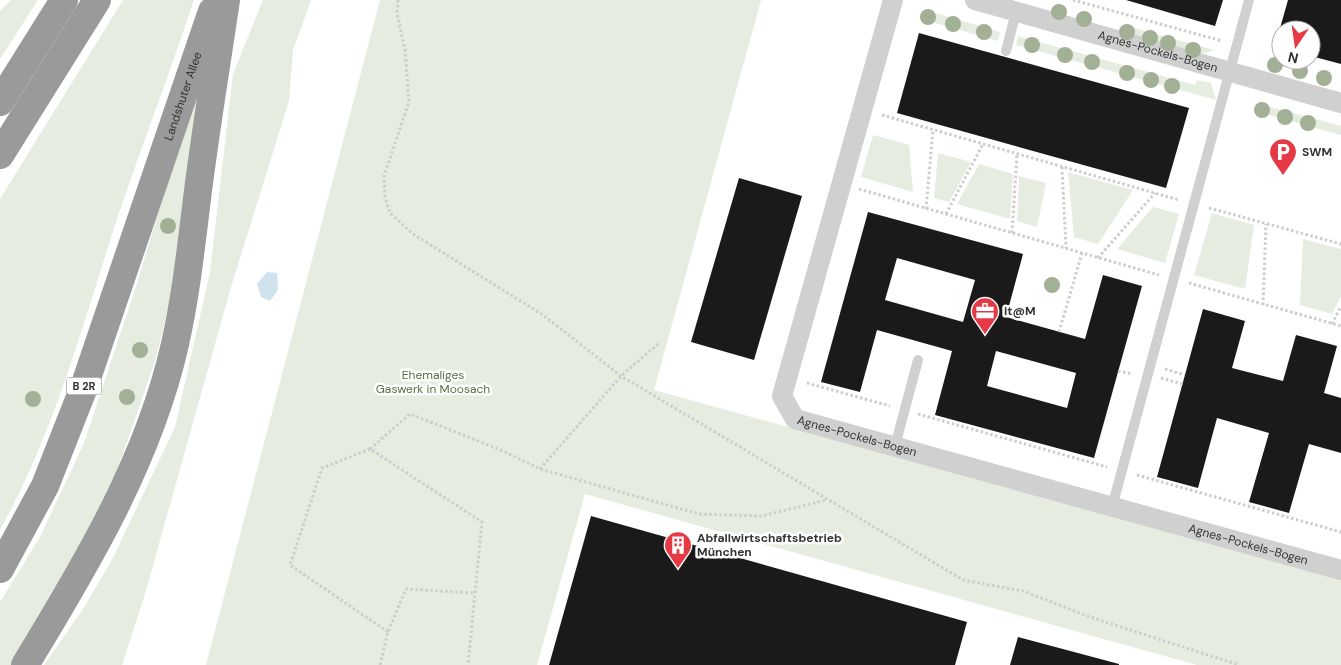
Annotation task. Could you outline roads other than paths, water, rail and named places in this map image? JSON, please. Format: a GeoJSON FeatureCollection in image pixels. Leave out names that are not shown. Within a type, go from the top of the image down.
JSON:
{"type":"FeatureCollection","features":[{"type":"Feature","properties":{"kind":"highway"},"geometry":{"type":"LineString","coordinates":[[0,102],[64,0]]}},
{"type":"Feature","properties":{"kind":"highway"},"geometry":{"type":"LineString","coordinates":[[0,155],[97,0]]}},
{"type":"Feature","properties":{"kind":"highway","name":"Landshuter Allee"},"geometry":{"type":"LineString","coordinates":[[0,569],[45,486],[84,387],[215,0]]}},
{"type":"Feature","properties":{"kind":"highway"},"geometry":{"type":"LineString","coordinates":[[25,665],[94,548],[127,482],[156,408],[175,345],[187,275],[226,0]]}},
{"type":"Feature","properties":{"kind":"street","name":"Agnes-Pockels-Bogen"},"geometry":{"type":"LineString","coordinates":[[893,0],[782,396],[795,419],[1341,570]]}},
{"type":"Feature","properties":{"kind":"street","name":"Agnes-Pockels-Bogen"},"geometry":{"type":"LineString","coordinates":[[975,0],[1341,103]]}},
{"type":"Feature","properties":{"kind":"lane"},"geometry":{"type":"LineString","coordinates":[[1112,507],[1249,0]]}},
{"type":"Feature","properties":{"kind":"lane"},"geometry":{"type":"LineString","coordinates":[[1006,51],[1016,12]]}},
{"type":"Feature","properties":{"kind":"lane"},"geometry":{"type":"LineString","coordinates":[[895,446],[918,360]]}},
{"type":"Feature","properties":{"kind":"water"},"geometry":{"type":"Polygon","coordinates":[[[267,272],[277,273],[278,290],[270,301],[261,297],[257,284],[267,272]]]}},
{"type":"Feature","properties":{"kind":"place","name":"SWM"},"geometry":{"type":"Point","coordinates":[1283,176]}},
{"type":"Feature","properties":{"kind":"place","name":"it@M"},"geometry":{"type":"Point","coordinates":[985,335]}},
{"type":"Feature","properties":{"kind":"place","name":"Abfallwirtschaftsbetrieb München"},"geometry":{"type":"Point","coordinates":[678,569]}},
{"type":"Feature","properties":{"kind":"park label","name":"Ehemaliges Gaswerk in Moosach"},"geometry":{"type":"Point","coordinates":[433,382]}}]}
